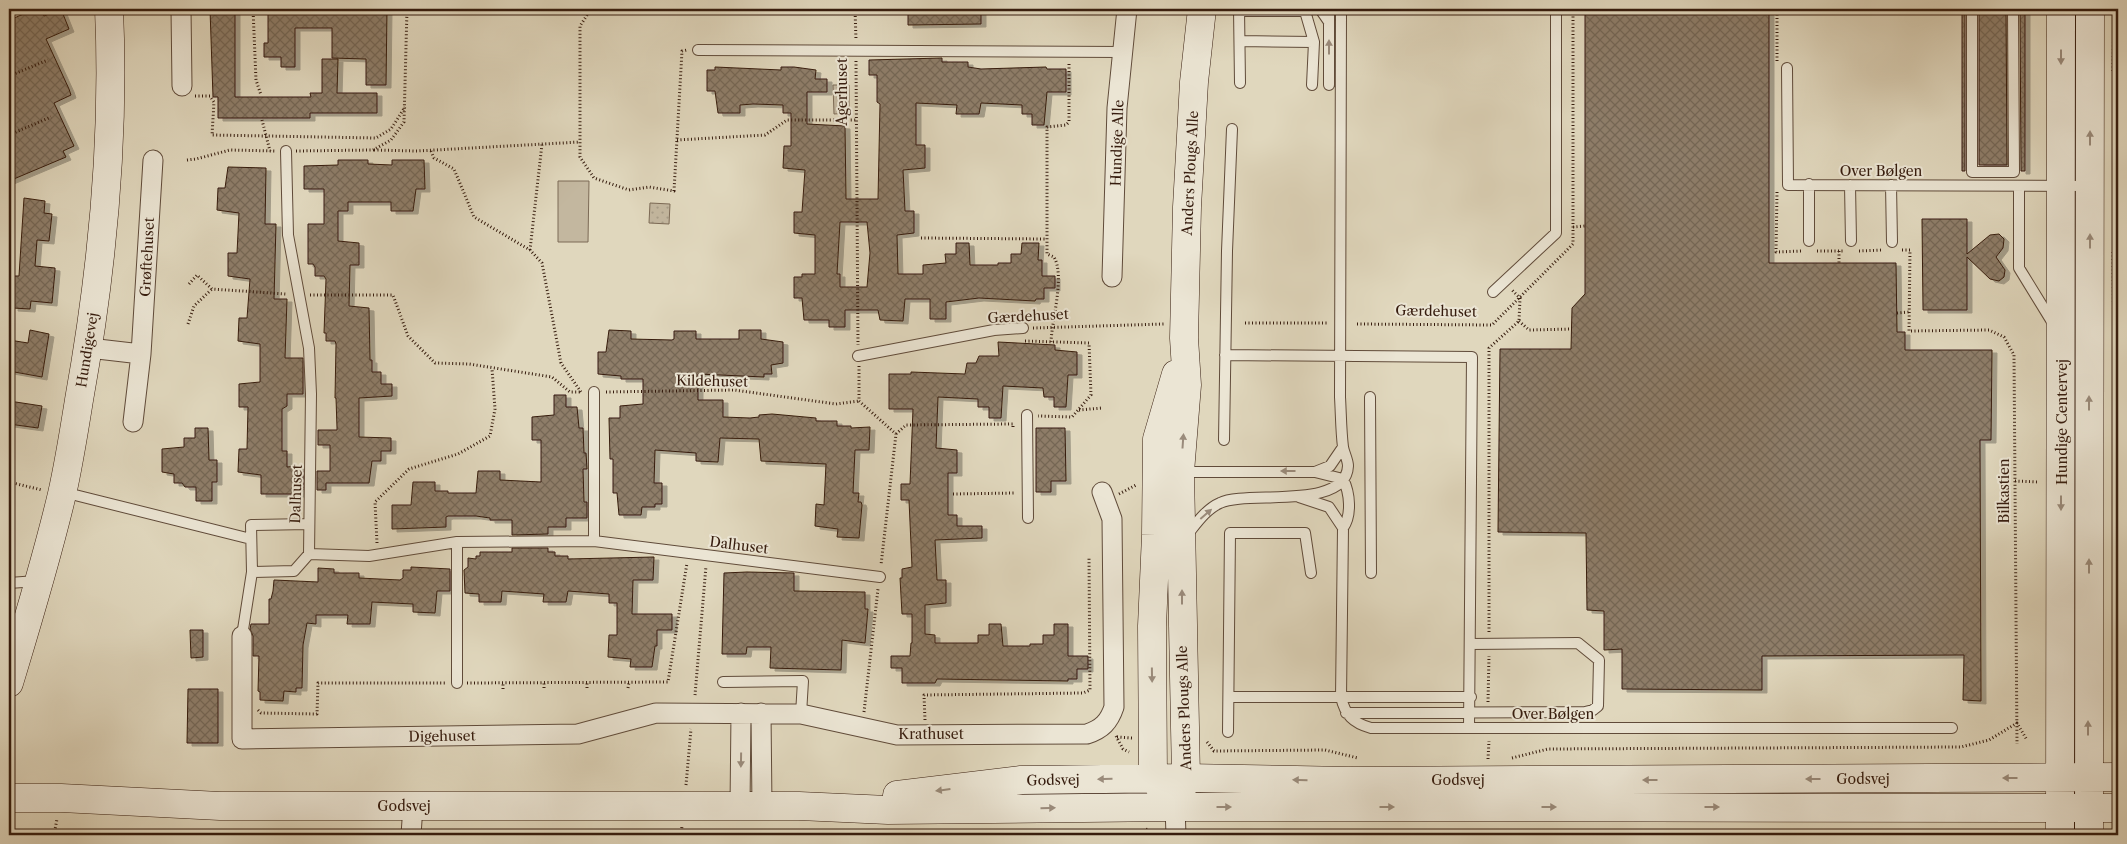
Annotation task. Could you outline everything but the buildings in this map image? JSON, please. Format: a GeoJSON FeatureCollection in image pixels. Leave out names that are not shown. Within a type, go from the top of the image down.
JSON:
{"type":"FeatureCollection","features":[{"type":"Feature","properties":{"kind":"street","name":"Hundigevej"},"geometry":{"type":"LineString","coordinates":[[9,683],[40,580],[62,493],[88,348],[103,226],[109,138],[109,9]]}},
{"type":"Feature","properties":{"kind":"street"},"geometry":{"type":"LineString","coordinates":[[181,9],[182,86]]}},
{"type":"Feature","properties":{"kind":"street","name":"Hundige Alle"},"geometry":{"type":"LineString","coordinates":[[1112,277],[1117,108],[1127,9]]}},
{"type":"Feature","properties":{"kind":"street","name":"Anders Plougs Alle"},"geometry":{"type":"LineString","coordinates":[[1153,778],[1152,626],[1156,535],[1166,476],[1187,385],[1178,331],[1194,82],[1202,9]]}},
{"type":"Feature","properties":{"kind":"street","name":"Hundige Centervej"},"geometry":{"type":"LineString","coordinates":[[2060,835],[2061,9]]}},
{"type":"Feature","properties":{"kind":"street","name":"Hundige Centervej"},"geometry":{"type":"LineString","coordinates":[[2089,835],[2090,9]]}},
{"type":"Feature","properties":{"kind":"street","name":"Grøftehuset"},"geometry":{"type":"LineString","coordinates":[[133,422],[141,354],[153,160]]}},
{"type":"Feature","properties":{"kind":"street"},"geometry":{"type":"LineString","coordinates":[[88,348],[141,354]]}},
{"type":"Feature","properties":{"kind":"street","name":"Anders Plougs Alle"},"geometry":{"type":"LineString","coordinates":[[1166,476],[1182,542],[1186,778],[1176,807]]}},
{"type":"Feature","properties":{"kind":"street","name":"Krathuset"},"geometry":{"type":"LineString","coordinates":[[862,728],[897,735],[1086,734],[1099,730],[1110,720],[1114,707],[1112,518],[1104,496]]}},
{"type":"Feature","properties":{"kind":"street","name":"Digehuset"},"geometry":{"type":"LineString","coordinates":[[242,636],[242,739],[578,734],[656,713],[801,714],[862,728]]}},
{"type":"Feature","properties":{"kind":"street"},"geometry":{"type":"LineString","coordinates":[[741,713],[751,807]]}},
{"type":"Feature","properties":{"kind":"street"},"geometry":{"type":"LineString","coordinates":[[751,807],[761,713]]}},
{"type":"Feature","properties":{"kind":"street","name":"Godsvej"},"geometry":{"type":"LineString","coordinates":[[799,806],[1021,780],[1186,778],[1348,781],[2118,777]]}},
{"type":"Feature","properties":{"kind":"street"},"geometry":{"type":"LineString","coordinates":[[1153,778],[1176,807],[1176,835]]}},
{"type":"Feature","properties":{"kind":"street","name":"Godsvej"},"geometry":{"type":"LineString","coordinates":[[9,798],[61,798],[220,806],[799,806],[888,810],[1176,807],[2118,808]]}},
{"type":"Feature","properties":{"kind":"street"},"geometry":{"type":"LineString","coordinates":[[412,835],[413,806]]}},
{"type":"Feature","properties":{"kind":"lane"},"geometry":{"type":"LineString","coordinates":[[1320,9],[1329,22]]}},
{"type":"Feature","properties":{"kind":"lane"},"geometry":{"type":"LineString","coordinates":[[1329,9],[1329,86]]}},
{"type":"Feature","properties":{"kind":"lane"},"geometry":{"type":"LineString","coordinates":[[1182,542],[1201,517],[1219,503],[1238,498],[1300,497],[1332,488],[1342,479],[1348,466],[1344,447],[1340,356],[1341,9]]}},
{"type":"Feature","properties":{"kind":"lane"},"geometry":{"type":"LineString","coordinates":[[1494,292],[1556,234],[1556,9]]}},
{"type":"Feature","properties":{"kind":"lane"},"geometry":{"type":"LineString","coordinates":[[1972,9],[1972,172],[2014,172],[2013,9]]}},
{"type":"Feature","properties":{"kind":"lane"},"geometry":{"type":"LineString","coordinates":[[1240,83],[1239,10],[1305,11],[1314,42],[1312,85]]}},
{"type":"Feature","properties":{"kind":"lane"},"geometry":{"type":"LineString","coordinates":[[1240,41],[1314,42]]}},
{"type":"Feature","properties":{"kind":"lane"},"geometry":{"type":"LineString","coordinates":[[698,50],[856,51]]}},
{"type":"Feature","properties":{"kind":"lane","name":"Agerhuset"},"geometry":{"type":"LineString","coordinates":[[856,51],[1123,52]]}},
{"type":"Feature","properties":{"kind":"lane","name":"Over Bølgen"},"geometry":{"type":"LineString","coordinates":[[1787,68],[1788,184],[2090,186]]}},
{"type":"Feature","properties":{"kind":"lane"},"geometry":{"type":"LineString","coordinates":[[1224,440],[1232,129]]}},
{"type":"Feature","properties":{"kind":"lane","name":"Dalhuset"},"geometry":{"type":"LineString","coordinates":[[286,151],[288,235],[309,348],[311,394],[309,554],[377,555],[457,542],[594,541],[880,577]]}},
{"type":"Feature","properties":{"kind":"lane"},"geometry":{"type":"LineString","coordinates":[[1809,184],[1809,241]]}},
{"type":"Feature","properties":{"kind":"lane"},"geometry":{"type":"LineString","coordinates":[[1850,185],[1851,242]]}},
{"type":"Feature","properties":{"kind":"lane"},"geometry":{"type":"LineString","coordinates":[[1891,185],[1892,242]]}},
{"type":"Feature","properties":{"kind":"lane"},"geometry":{"type":"LineString","coordinates":[[2019,186],[2019,268],[2062,338]]}},
{"type":"Feature","properties":{"kind":"lane","name":"Gærdehuset"},"geometry":{"type":"LineString","coordinates":[[858,356],[994,330],[1023,328]]}},
{"type":"Feature","properties":{"kind":"lane"},"geometry":{"type":"LineString","coordinates":[[1226,355],[1472,357],[1470,728]]}},
{"type":"Feature","properties":{"kind":"lane"},"geometry":{"type":"LineString","coordinates":[[594,392],[594,541]]}},
{"type":"Feature","properties":{"kind":"lane"},"geometry":{"type":"LineString","coordinates":[[1370,397],[1371,573]]}},
{"type":"Feature","properties":{"kind":"lane"},"geometry":{"type":"LineString","coordinates":[[1027,415],[1028,518]]}},
{"type":"Feature","properties":{"kind":"lane"},"geometry":{"type":"LineString","coordinates":[[1314,472],[1330,466],[1344,447]]}},
{"type":"Feature","properties":{"kind":"lane"},"geometry":{"type":"LineString","coordinates":[[1166,476],[1314,472],[1342,479],[1348,489],[1348,520],[1343,528],[1341,697],[1346,712],[1585,712],[1593,710],[1598,706],[1599,660],[1578,643],[1470,644]]}},
{"type":"Feature","properties":{"kind":"lane"},"geometry":{"type":"LineString","coordinates":[[62,493],[251,540]]}},
{"type":"Feature","properties":{"kind":"lane"},"geometry":{"type":"LineString","coordinates":[[1300,497],[1329,508],[1343,528]]}},
{"type":"Feature","properties":{"kind":"lane"},"geometry":{"type":"LineString","coordinates":[[242,636],[252,572],[251,525],[308,524]]}},
{"type":"Feature","properties":{"kind":"lane"},"geometry":{"type":"LineString","coordinates":[[1228,732],[1230,533],[1305,533],[1311,573]]}},
{"type":"Feature","properties":{"kind":"lane"},"geometry":{"type":"LineString","coordinates":[[457,542],[457,683]]}},
{"type":"Feature","properties":{"kind":"lane"},"geometry":{"type":"LineString","coordinates":[[252,572],[294,571],[309,554]]}},
{"type":"Feature","properties":{"kind":"lane"},"geometry":{"type":"LineString","coordinates":[[9,583],[40,580]]}},
{"type":"Feature","properties":{"kind":"lane"},"geometry":{"type":"LineString","coordinates":[[723,682],[803,680],[801,714]]}},
{"type":"Feature","properties":{"kind":"lane"},"geometry":{"type":"LineString","coordinates":[[1229,697],[1470,696]]}},
{"type":"Feature","properties":{"kind":"lane","name":"Over Bølgen"},"geometry":{"type":"LineString","coordinates":[[1346,712],[1350,719],[1372,728],[1952,728]]}},
{"type":"Feature","properties":{"kind":"path"},"geometry":{"type":"LineString","coordinates":[[9,16],[25,9]]}},
{"type":"Feature","properties":{"kind":"path"},"geometry":{"type":"LineString","coordinates":[[253,9],[256,80],[261,95]]}},
{"type":"Feature","properties":{"kind":"path"},"geometry":{"type":"LineString","coordinates":[[373,150],[391,140],[404,122],[406,106],[407,9]]}},
{"type":"Feature","properties":{"kind":"path"},"geometry":{"type":"LineString","coordinates":[[591,9],[580,26],[580,157],[594,178],[629,190],[649,188],[674,191],[682,50],[698,50]]}},
{"type":"Feature","properties":{"kind":"path"},"geometry":{"type":"LineString","coordinates":[[855,9],[856,51]]}},
{"type":"Feature","properties":{"kind":"path"},"geometry":{"type":"LineString","coordinates":[[1488,712],[1489,348],[1519,321],[1520,298],[1573,244],[1572,9]]}},
{"type":"Feature","properties":{"kind":"path"},"geometry":{"type":"LineString","coordinates":[[2113,75],[2114,9]]}},
{"type":"Feature","properties":{"kind":"path","name":"Agerhuset"},"geometry":{"type":"LineString","coordinates":[[856,51],[859,401]]}},
{"type":"Feature","properties":{"kind":"path"},"geometry":{"type":"LineString","coordinates":[[1051,342],[1058,276],[1057,263],[1054,257],[1046,254],[1047,127],[1066,125],[1069,122],[1068,52]]}},
{"type":"Feature","properties":{"kind":"path"},"geometry":{"type":"LineString","coordinates":[[9,76],[48,60]]}},
{"type":"Feature","properties":{"kind":"path"},"geometry":{"type":"LineString","coordinates":[[182,86],[186,95],[210,96],[214,102],[212,135],[265,134],[376,138],[392,129],[406,106]]}},
{"type":"Feature","properties":{"kind":"path"},"geometry":{"type":"LineString","coordinates":[[9,135],[51,117]]}},
{"type":"Feature","properties":{"kind":"path"},"geometry":{"type":"LineString","coordinates":[[262,120],[270,151]]}},
{"type":"Feature","properties":{"kind":"path"},"geometry":{"type":"LineString","coordinates":[[677,140],[765,135],[788,120],[856,120]]}},
{"type":"Feature","properties":{"kind":"path"},"geometry":{"type":"LineString","coordinates":[[187,160],[230,150],[431,150],[580,142]]}},
{"type":"Feature","properties":{"kind":"path"},"geometry":{"type":"LineString","coordinates":[[530,250],[542,144]]}},
{"type":"Feature","properties":{"kind":"path"},"geometry":{"type":"LineString","coordinates":[[431,150],[434,158],[454,169],[474,217],[530,250],[542,263],[561,363],[582,392]]}},
{"type":"Feature","properties":{"kind":"path"},"geometry":{"type":"LineString","coordinates":[[1573,227],[1585,226]]}},
{"type":"Feature","properties":{"kind":"path"},"geometry":{"type":"LineString","coordinates":[[921,238],[1046,238]]}},
{"type":"Feature","properties":{"kind":"path"},"geometry":{"type":"LineString","coordinates":[[2113,249],[2115,487]]}},
{"type":"Feature","properties":{"kind":"path"},"geometry":{"type":"LineString","coordinates":[[1839,251],[1839,263]]}},
{"type":"Feature","properties":{"kind":"path"},"geometry":{"type":"LineString","coordinates":[[189,284],[197,275],[212,290],[300,295],[393,295],[408,336],[435,362],[469,364],[552,377],[570,392],[582,392]]}},
{"type":"Feature","properties":{"kind":"path"},"geometry":{"type":"LineString","coordinates":[[188,324],[194,306],[212,290]]}},
{"type":"Feature","properties":{"kind":"path","name":"Gærdehuset"},"geometry":{"type":"LineString","coordinates":[[1357,324],[1492,325],[1520,298]]}},
{"type":"Feature","properties":{"kind":"path"},"geometry":{"type":"LineString","coordinates":[[1897,312],[1909,312]]}},
{"type":"Feature","properties":{"kind":"path"},"geometry":{"type":"LineString","coordinates":[[1519,321],[1529,330],[1572,329]]}},
{"type":"Feature","properties":{"kind":"path"},"geometry":{"type":"LineString","coordinates":[[1246,323],[1330,323]]}},
{"type":"Feature","properties":{"kind":"path","name":"Gærdehuset"},"geometry":{"type":"LineString","coordinates":[[1023,328],[1178,331]]}},
{"type":"Feature","properties":{"kind":"path","name":"Bilkastien"},"geometry":{"type":"LineString","coordinates":[[1909,331],[1989,330],[1996,332],[2010,346],[2014,355],[2017,744]]}},
{"type":"Feature","properties":{"kind":"path"},"geometry":{"type":"LineString","coordinates":[[1013,434],[1013,424],[1016,416],[1072,417],[1091,395],[1089,343],[1023,340]]}},
{"type":"Feature","properties":{"kind":"path"},"geometry":{"type":"LineString","coordinates":[[377,555],[375,502],[409,469],[458,454],[490,436],[495,408],[492,368]]}},
{"type":"Feature","properties":{"kind":"path","name":"Kildehuset"},"geometry":{"type":"LineString","coordinates":[[582,392],[734,390],[836,404],[859,401]]}},
{"type":"Feature","properties":{"kind":"path"},"geometry":{"type":"LineString","coordinates":[[859,401],[896,434]]}},
{"type":"Feature","properties":{"kind":"path"},"geometry":{"type":"LineString","coordinates":[[1079,410],[1102,408]]}},
{"type":"Feature","properties":{"kind":"path"},"geometry":{"type":"LineString","coordinates":[[862,728],[896,434],[906,425],[1013,424]]}},
{"type":"Feature","properties":{"kind":"path"},"geometry":{"type":"LineString","coordinates":[[1104,496],[1166,476]]}},
{"type":"Feature","properties":{"kind":"path"},"geometry":{"type":"LineString","coordinates":[[2015,481],[2039,482]]}},
{"type":"Feature","properties":{"kind":"path"},"geometry":{"type":"LineString","coordinates":[[9,482],[62,493]]}},
{"type":"Feature","properties":{"kind":"path"},"geometry":{"type":"LineString","coordinates":[[1015,483],[1016,501]]}},
{"type":"Feature","properties":{"kind":"path"},"geometry":{"type":"LineString","coordinates":[[953,494],[1016,492]]}},
{"type":"Feature","properties":{"kind":"path"},"geometry":{"type":"LineString","coordinates":[[254,706],[261,713],[317,714],[318,683],[340,685],[381,683],[668,682],[688,553]]}},
{"type":"Feature","properties":{"kind":"path"},"geometry":{"type":"LineString","coordinates":[[695,695],[707,555]]}},
{"type":"Feature","properties":{"kind":"path"},"geometry":{"type":"LineString","coordinates":[[925,735],[924,695],[1083,693],[1090,690],[1089,558]]}},
{"type":"Feature","properties":{"kind":"path"},"geometry":{"type":"LineString","coordinates":[[628,682],[628,688]]}},
{"type":"Feature","properties":{"kind":"path"},"geometry":{"type":"LineString","coordinates":[[381,683],[381,688]]}},
{"type":"Feature","properties":{"kind":"path"},"geometry":{"type":"LineString","coordinates":[[421,683],[421,688]]}},
{"type":"Feature","properties":{"kind":"path"},"geometry":{"type":"LineString","coordinates":[[503,683],[503,689]]}},
{"type":"Feature","properties":{"kind":"path"},"geometry":{"type":"LineString","coordinates":[[544,683],[544,688]]}},
{"type":"Feature","properties":{"kind":"path"},"geometry":{"type":"LineString","coordinates":[[586,688],[587,683]]}},
{"type":"Feature","properties":{"kind":"path"},"geometry":{"type":"LineString","coordinates":[[1507,759],[1548,749],[1961,747],[1989,740],[2017,723],[2027,740]]}},
{"type":"Feature","properties":{"kind":"path"},"geometry":{"type":"LineString","coordinates":[[686,787],[692,725]]}},
{"type":"Feature","properties":{"kind":"path"},"geometry":{"type":"LineString","coordinates":[[1488,760],[1489,728]]}},
{"type":"Feature","properties":{"kind":"path"},"geometry":{"type":"LineString","coordinates":[[1118,737],[1140,739]]}},
{"type":"Feature","properties":{"kind":"path"},"geometry":{"type":"LineString","coordinates":[[1222,751],[1325,750],[1362,759]]}},
{"type":"Feature","properties":{"kind":"path"},"geometry":{"type":"LineString","coordinates":[[1479,760],[1498,759]]}},
{"type":"Feature","properties":{"kind":"path"},"geometry":{"type":"LineString","coordinates":[[681,835],[682,824]]}},
{"type":"Feature","properties":{"kind":"shaded area"},"geometry":{"type":"Polygon","coordinates":[[[833,85],[849,85],[849,113],[834,114],[833,85]]]}},
{"type":"Feature","properties":{"kind":"shaded area"},"geometry":{"type":"Polygon","coordinates":[[[558,181],[589,181],[588,242],[558,242],[558,181]]]}},
{"type":"Feature","properties":{"kind":"shaded area"},"geometry":{"type":"Polygon","coordinates":[[[650,203],[670,204],[669,224],[649,223],[650,203]]]}}]}
